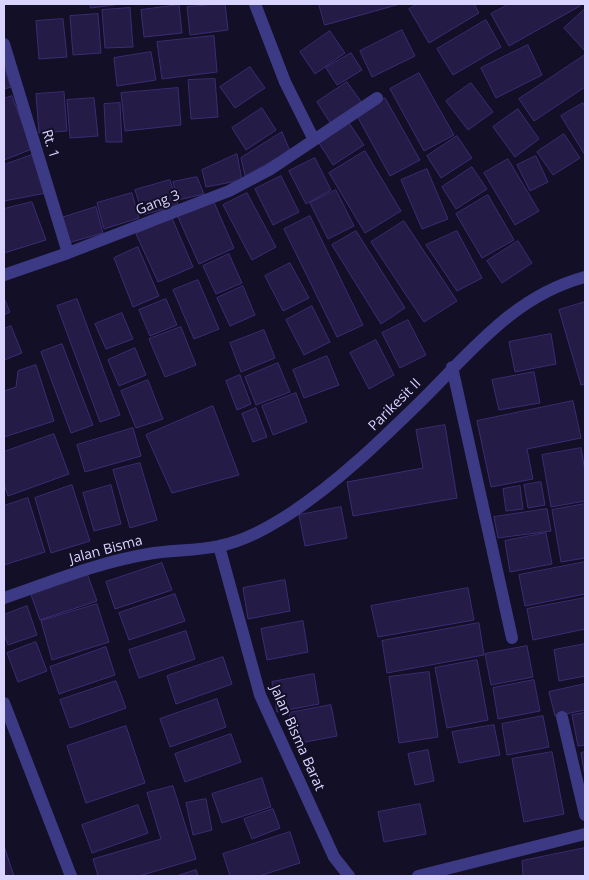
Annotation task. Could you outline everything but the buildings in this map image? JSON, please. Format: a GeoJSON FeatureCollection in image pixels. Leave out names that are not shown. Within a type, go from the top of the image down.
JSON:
{"type":"FeatureCollection","features":[{"type":"Feature","properties":{"kind":"street"},"geometry":{"type":"LineString","coordinates":[[255,4],[285,82],[314,140]]}},
{"type":"Feature","properties":{"kind":"street","name":"Rt. 1"},"geometry":{"type":"LineString","coordinates":[[4,44],[68,253]]}},
{"type":"Feature","properties":{"kind":"street","name":"Gang 3"},"geometry":{"type":"LineString","coordinates":[[4,275],[68,253],[229,191],[270,170],[377,98]]}},
{"type":"Feature","properties":{"kind":"street","name":"Parikesit II"},"geometry":{"type":"LineString","coordinates":[[219,546],[239,541],[262,530],[327,487],[421,401],[452,367],[496,325],[529,300],[585,277]]}},
{"type":"Feature","properties":{"kind":"street"},"geometry":{"type":"LineString","coordinates":[[452,367],[512,638]]}},
{"type":"Feature","properties":{"kind":"street","name":"Jalan Bisma"},"geometry":{"type":"LineString","coordinates":[[4,598],[100,565],[138,556],[219,546]]}},
{"type":"Feature","properties":{"kind":"street","name":"Jalan Bisma Barat"},"geometry":{"type":"LineString","coordinates":[[219,546],[260,695],[334,857],[349,876]]}},
{"type":"Feature","properties":{"kind":"street"},"geometry":{"type":"LineString","coordinates":[[4,703],[71,876]]}},
{"type":"Feature","properties":{"kind":"street"},"geometry":{"type":"LineString","coordinates":[[562,717],[585,815]]}},
{"type":"Feature","properties":{"kind":"street"},"geometry":{"type":"LineString","coordinates":[[418,876],[585,834]]}}]}
